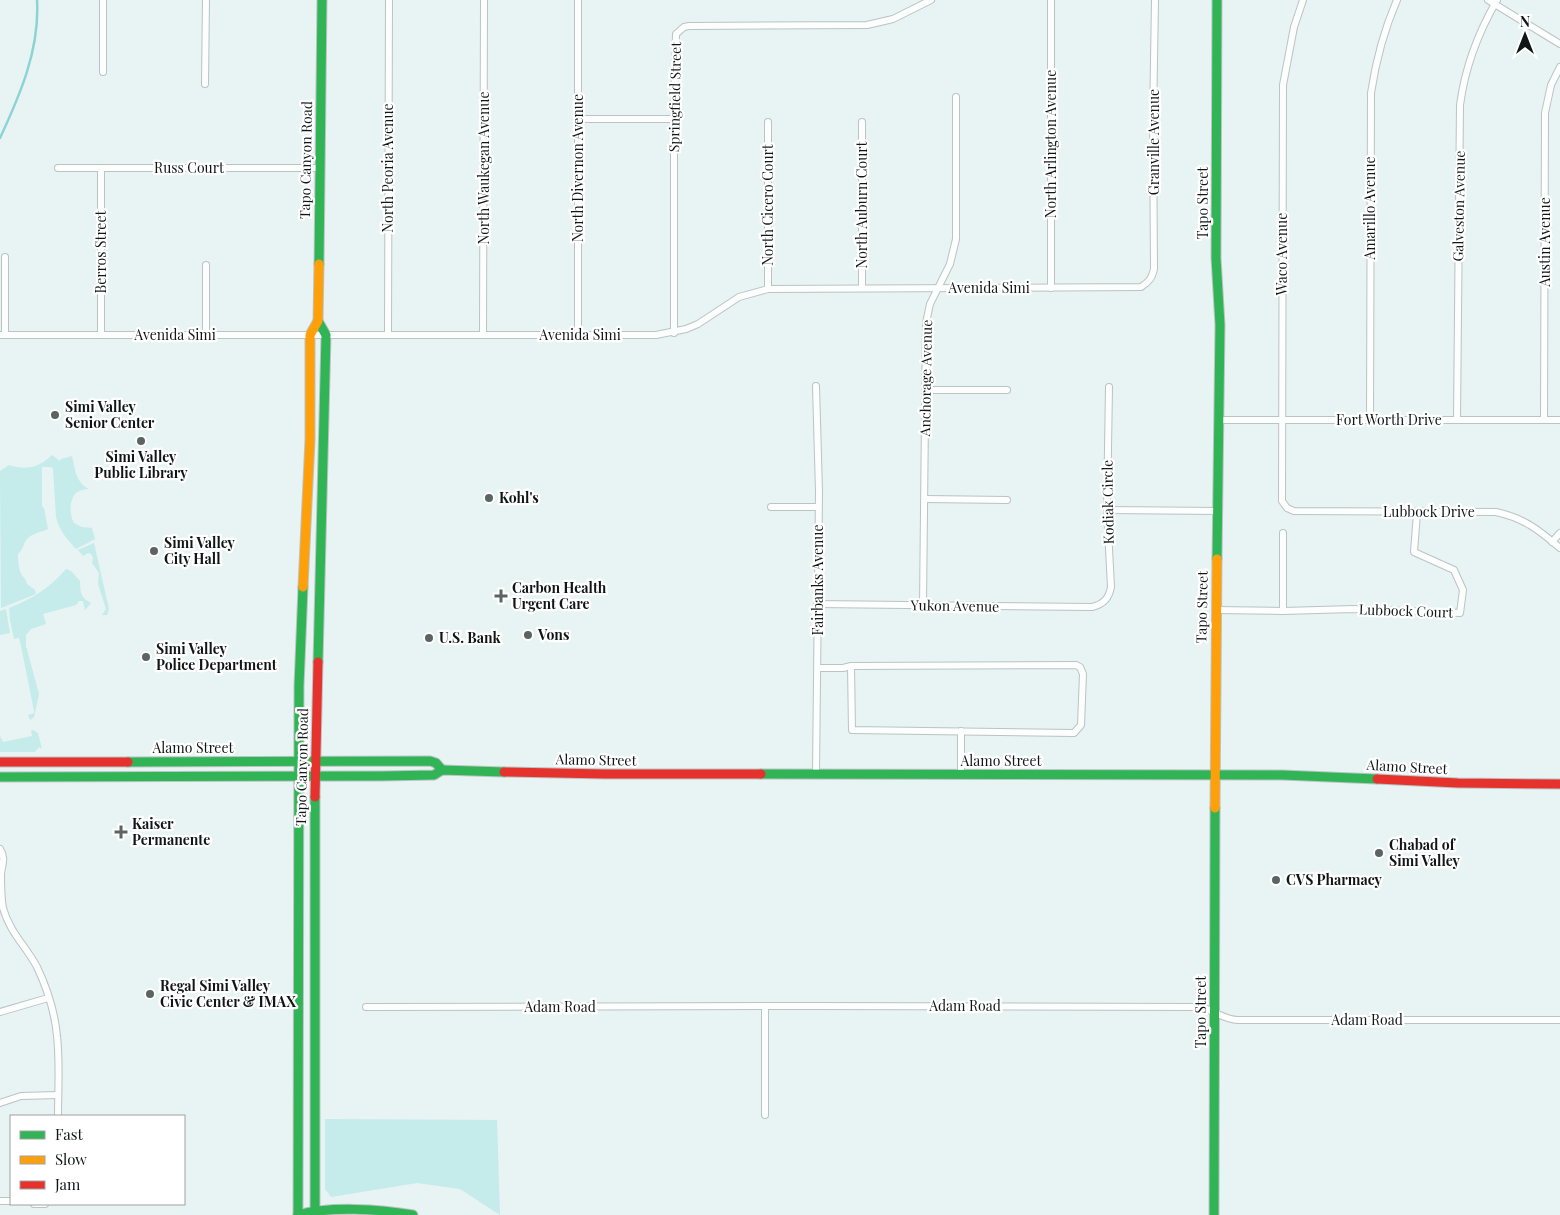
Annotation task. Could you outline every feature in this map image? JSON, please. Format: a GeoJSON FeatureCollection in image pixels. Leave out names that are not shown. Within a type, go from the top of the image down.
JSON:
{"type":"FeatureCollection","features":[{"type":"Feature","properties":{"kind":"main road","name":"Tapo Canyon Road"},"geometry":{"type":"LineString","coordinates":[[298,1215],[299,686],[310,440],[310,335],[318,321],[322,0]]}},
{"type":"Feature","properties":{"kind":"main road","name":"Tapo Street"},"geometry":{"type":"LineString","coordinates":[[1214,1215],[1216,610],[1220,325],[1216,258],[1217,0]]}},
{"type":"Feature","properties":{"kind":"main road"},"geometry":{"type":"LineString","coordinates":[[318,321],[326,335]]}},
{"type":"Feature","properties":{"kind":"main road","name":"Tapo Canyon Road"},"geometry":{"type":"LineString","coordinates":[[315,1213],[316,761],[326,335]]}},
{"type":"Feature","properties":{"kind":"main road","name":"Alamo Street"},"geometry":{"type":"LineString","coordinates":[[0,762],[430,761],[436,763],[442,770]]}},
{"type":"Feature","properties":{"kind":"main road","name":"Alamo Street"},"geometry":{"type":"LineString","coordinates":[[0,777],[434,775],[442,770],[606,774],[1282,775],[1458,783],[1560,784]]}},
{"type":"Feature","properties":{"kind":"main road"},"geometry":{"type":"LineString","coordinates":[[298,1215],[390,1211],[413,1215]]}},
{"type":"Feature","properties":{"kind":"street"},"geometry":{"type":"LineString","coordinates":[[103,0],[103,72]]}},
{"type":"Feature","properties":{"kind":"street"},"geometry":{"type":"LineString","coordinates":[[205,84],[206,0]]}},
{"type":"Feature","properties":{"kind":"street","name":"North Peoria Avenue"},"geometry":{"type":"LineString","coordinates":[[388,335],[389,0]]}},
{"type":"Feature","properties":{"kind":"street","name":"North Waukegan Avenue"},"geometry":{"type":"LineString","coordinates":[[483,335],[484,0]]}},
{"type":"Feature","properties":{"kind":"street","name":"North Divernon Avenue"},"geometry":{"type":"LineString","coordinates":[[578,0],[578,335]]}},
{"type":"Feature","properties":{"kind":"street","name":"Springfield Street"},"geometry":{"type":"LineString","coordinates":[[674,333],[674,38],[676,34],[684,27],[867,25],[893,19],[931,0]]}},
{"type":"Feature","properties":{"kind":"street","name":"North Arlington Avenue"},"geometry":{"type":"LineString","coordinates":[[1051,0],[1051,288]]}},
{"type":"Feature","properties":{"kind":"street","name":"Granville Avenue"},"geometry":{"type":"LineString","coordinates":[[1148,283],[1154,269],[1153,122],[1155,0]]}},
{"type":"Feature","properties":{"kind":"street","name":"Waco Avenue"},"geometry":{"type":"LineString","coordinates":[[1287,508],[1282,501],[1283,85],[1294,27],[1303,0]]}},
{"type":"Feature","properties":{"kind":"street","name":"Amarillo Avenue"},"geometry":{"type":"LineString","coordinates":[[1370,420],[1371,93],[1386,24],[1397,0]]}},
{"type":"Feature","properties":{"kind":"street"},"geometry":{"type":"LineString","coordinates":[[1488,0],[1496,2],[1560,44]]}},
{"type":"Feature","properties":{"kind":"street","name":"Galveston Avenue"},"geometry":{"type":"LineString","coordinates":[[1457,420],[1460,105],[1463,80],[1471,54],[1496,2]]}},
{"type":"Feature","properties":{"kind":"street","name":"Austin Avenue"},"geometry":{"type":"LineString","coordinates":[[1544,420],[1545,113],[1551,85],[1560,67]]}},
{"type":"Feature","properties":{"kind":"street","name":"Anchorage Avenue"},"geometry":{"type":"LineString","coordinates":[[923,605],[926,323],[930,304],[950,264],[956,239],[956,96]]}},
{"type":"Feature","properties":{"kind":"street"},"geometry":{"type":"LineString","coordinates":[[578,119],[674,119]]}},
{"type":"Feature","properties":{"kind":"street","name":"North Cicero Court"},"geometry":{"type":"LineString","coordinates":[[768,122],[768,289]]}},
{"type":"Feature","properties":{"kind":"street","name":"North Auburn Court"},"geometry":{"type":"LineString","coordinates":[[862,122],[862,288]]}},
{"type":"Feature","properties":{"kind":"street","name":"Russ Court"},"geometry":{"type":"LineString","coordinates":[[58,168],[320,168]]}},
{"type":"Feature","properties":{"kind":"street","name":"Berros Street"},"geometry":{"type":"LineString","coordinates":[[101,168],[101,335]]}},
{"type":"Feature","properties":{"kind":"street"},"geometry":{"type":"LineString","coordinates":[[3,335],[5,257]]}},
{"type":"Feature","properties":{"kind":"street"},"geometry":{"type":"LineString","coordinates":[[206,265],[206,335]]}},
{"type":"Feature","properties":{"kind":"street","name":"Avenida Simi"},"geometry":{"type":"LineString","coordinates":[[3,335],[656,335],[674,333],[698,324],[739,297],[768,289],[1134,288],[1142,287],[1148,283]]}},
{"type":"Feature","properties":{"kind":"street","name":"Fairbanks Avenue"},"geometry":{"type":"LineString","coordinates":[[816,386],[818,508],[816,774]]}},
{"type":"Feature","properties":{"kind":"street","name":"Kodiak Circle"},"geometry":{"type":"LineString","coordinates":[[1092,607],[1106,601],[1111,587],[1107,510],[1109,387]]}},
{"type":"Feature","properties":{"kind":"street"},"geometry":{"type":"LineString","coordinates":[[925,390],[1007,390]]}},
{"type":"Feature","properties":{"kind":"street","name":"Fort Worth Drive"},"geometry":{"type":"LineString","coordinates":[[1219,420],[1560,420]]}},
{"type":"Feature","properties":{"kind":"street"},"geometry":{"type":"LineString","coordinates":[[925,499],[1007,500]]}},
{"type":"Feature","properties":{"kind":"street"},"geometry":{"type":"LineString","coordinates":[[771,507],[818,508]]}},
{"type":"Feature","properties":{"kind":"street","name":"Lubbock Drive"},"geometry":{"type":"LineString","coordinates":[[1287,508],[1294,511],[1496,512],[1512,515],[1525,521],[1538,529],[1560,548]]}},
{"type":"Feature","properties":{"kind":"street"},"geometry":{"type":"LineString","coordinates":[[1107,510],[1218,511]]}},
{"type":"Feature","properties":{"kind":"street","name":"Lubbock Court"},"geometry":{"type":"LineString","coordinates":[[1216,610],[1353,609],[1460,613],[1463,590],[1454,570],[1414,552],[1417,512]]}},
{"type":"Feature","properties":{"kind":"street"},"geometry":{"type":"LineString","coordinates":[[1283,533],[1283,611]]}},
{"type":"Feature","properties":{"kind":"street"},"geometry":{"type":"LineString","coordinates":[[1552,542],[1560,533]]}},
{"type":"Feature","properties":{"kind":"street","name":"Yukon Avenue"},"geometry":{"type":"LineString","coordinates":[[817,604],[1092,607]]}},
{"type":"Feature","properties":{"kind":"street"},"geometry":{"type":"LineString","coordinates":[[818,668],[844,668],[851,666],[1076,665],[1080,667],[1083,674],[1081,725],[1074,733],[852,730],[851,666]]}},
{"type":"Feature","properties":{"kind":"street"},"geometry":{"type":"LineString","coordinates":[[961,731],[961,774]]}},
{"type":"Feature","properties":{"kind":"street"},"geometry":{"type":"LineString","coordinates":[[0,849],[4,859],[1,892],[3,920],[36,966],[48,998],[58,1037],[58,1115]]}},
{"type":"Feature","properties":{"kind":"street"},"geometry":{"type":"LineString","coordinates":[[0,1012],[48,998]]}},
{"type":"Feature","properties":{"kind":"street"},"geometry":{"type":"LineString","coordinates":[[765,1006],[765,1114]]}},
{"type":"Feature","properties":{"kind":"street","name":"Adam Road"},"geometry":{"type":"LineString","coordinates":[[366,1007],[1200,1007],[1214,1011],[1228,1020],[1560,1020]]}},
{"type":"Feature","properties":{"kind":"street"},"geometry":{"type":"LineString","coordinates":[[0,1103],[21,1096],[58,1095]]}},
{"type":"Feature","properties":{"kind":"shaded area"},"geometry":{"type":"Polygon","coordinates":[[[52,455],[60,461],[72,456],[75,471],[81,483],[89,489],[77,492],[72,498],[72,520],[82,527],[92,528],[95,539],[76,549],[67,538],[59,526],[56,517],[53,469],[51,467],[42,467],[42,507],[44,508],[48,529],[30,536],[18,554],[21,574],[27,584],[35,590],[36,594],[1,608],[0,471],[9,465],[21,468],[32,467],[52,455]]]}},
{"type":"Feature","properties":{"kind":"shaded area"},"geometry":{"type":"Polygon","coordinates":[[[94,543],[109,609],[107,615],[102,615],[106,609],[98,584],[99,573],[92,563],[93,558],[88,553],[83,556],[78,550],[94,543]]]}},
{"type":"Feature","properties":{"kind":"shaded area"},"geometry":{"type":"Polygon","coordinates":[[[66,569],[71,571],[80,581],[82,595],[91,603],[85,610],[83,601],[79,601],[76,605],[43,614],[46,624],[31,629],[26,635],[26,646],[39,694],[34,717],[30,720],[28,715],[34,713],[34,711],[21,646],[19,638],[14,639],[9,608],[40,592],[54,582],[66,569]]]}},
{"type":"Feature","properties":{"kind":"shaded area"},"geometry":{"type":"Polygon","coordinates":[[[6,609],[10,633],[0,635],[0,611],[6,609]]]}},
{"type":"Feature","properties":{"kind":"shaded area"},"geometry":{"type":"Polygon","coordinates":[[[33,730],[38,733],[42,749],[39,747],[35,752],[0,752],[0,736],[3,742],[32,736],[31,731],[33,730]]]}},
{"type":"Feature","properties":{"kind":"shaded area"},"geometry":{"type":"Polygon","coordinates":[[[325,1119],[497,1120],[500,1215],[460,1189],[417,1183],[331,1197],[325,1189],[325,1119]]]}},
{"type":"Feature","properties":{"kind":"waterway"},"geometry":{"type":"LineString","coordinates":[[0,138],[15,105],[32,54],[37,18],[37,0]]}},
{"type":"Feature","properties":{"kind":"traffic: fast"},"geometry":{"type":"LineString","coordinates":[[319,264],[322,0]]}},
{"type":"Feature","properties":{"kind":"traffic: fast"},"geometry":{"type":"LineString","coordinates":[[1217,0],[1216,258],[1220,325],[1217,559]]}},
{"type":"Feature","properties":{"kind":"traffic: fast"},"geometry":{"type":"LineString","coordinates":[[318,321],[326,335],[318,662]]}},
{"type":"Feature","properties":{"kind":"traffic: fast"},"geometry":{"type":"LineString","coordinates":[[298,1215],[299,686],[303,587]]}},
{"type":"Feature","properties":{"kind":"traffic: fast"},"geometry":{"type":"LineString","coordinates":[[128,762],[430,761],[436,763],[442,770]]}},
{"type":"Feature","properties":{"kind":"traffic: fast"},"geometry":{"type":"LineString","coordinates":[[0,777],[382,776],[434,775],[442,770],[504,772]]}},
{"type":"Feature","properties":{"kind":"traffic: fast"},"geometry":{"type":"LineString","coordinates":[[761,774],[1282,775],[1377,779]]}},
{"type":"Feature","properties":{"kind":"traffic: fast"},"geometry":{"type":"LineString","coordinates":[[315,797],[315,1215]]}},
{"type":"Feature","properties":{"kind":"traffic: fast"},"geometry":{"type":"LineString","coordinates":[[1214,1215],[1215,808]]}},
{"type":"Feature","properties":{"kind":"traffic: fast"},"geometry":{"type":"LineString","coordinates":[[298,1215],[340,1209],[386,1211],[413,1215]]}},
{"type":"Feature","properties":{"kind":"traffic: slow"},"geometry":{"type":"LineString","coordinates":[[303,587],[310,440],[310,335],[318,321],[319,264]]}},
{"type":"Feature","properties":{"kind":"traffic: slow"},"geometry":{"type":"LineString","coordinates":[[1215,808],[1217,559]]}},
{"type":"Feature","properties":{"kind":"traffic: jam"},"geometry":{"type":"LineString","coordinates":[[315,797],[318,662]]}},
{"type":"Feature","properties":{"kind":"traffic: jam"},"geometry":{"type":"LineString","coordinates":[[0,762],[128,762]]}},
{"type":"Feature","properties":{"kind":"traffic: jam"},"geometry":{"type":"LineString","coordinates":[[504,772],[761,774]]}},
{"type":"Feature","properties":{"kind":"traffic: jam"},"geometry":{"type":"LineString","coordinates":[[1377,779],[1458,783],[1560,784]]}},
{"type":"Feature","properties":{"kind":"place","name":"Simi Valley Senior Center"},"geometry":{"type":"Point","coordinates":[55,415]}},
{"type":"Feature","properties":{"kind":"place","name":"Simi Valley Public Library"},"geometry":{"type":"Point","coordinates":[141,441]}},
{"type":"Feature","properties":{"kind":"place","name":"Kohl's"},"geometry":{"type":"Point","coordinates":[489,498]}},
{"type":"Feature","properties":{"kind":"place","name":"Simi Valley City Hall"},"geometry":{"type":"Point","coordinates":[154,551]}},
{"type":"Feature","properties":{"kind":"place","name":"Carbon Health Urgent Care"},"geometry":{"type":"Point","coordinates":[501,596]}},
{"type":"Feature","properties":{"kind":"place","name":"Vons"},"geometry":{"type":"Point","coordinates":[528,635]}},
{"type":"Feature","properties":{"kind":"place","name":"U.S. Bank"},"geometry":{"type":"Point","coordinates":[429,638]}},
{"type":"Feature","properties":{"kind":"place","name":"Simi Valley Police Department"},"geometry":{"type":"Point","coordinates":[146,657]}},
{"type":"Feature","properties":{"kind":"place","name":"Kaiser Permanente"},"geometry":{"type":"Point","coordinates":[121,832]}},
{"type":"Feature","properties":{"kind":"place","name":"Chabad of Simi Valley"},"geometry":{"type":"Point","coordinates":[1379,853]}},
{"type":"Feature","properties":{"kind":"place","name":"CVS Pharmacy"},"geometry":{"type":"Point","coordinates":[1276,880]}},
{"type":"Feature","properties":{"kind":"place","name":"Regal Simi Valley Civic Center & IMAX"},"geometry":{"type":"Point","coordinates":[150,994]}}]}
